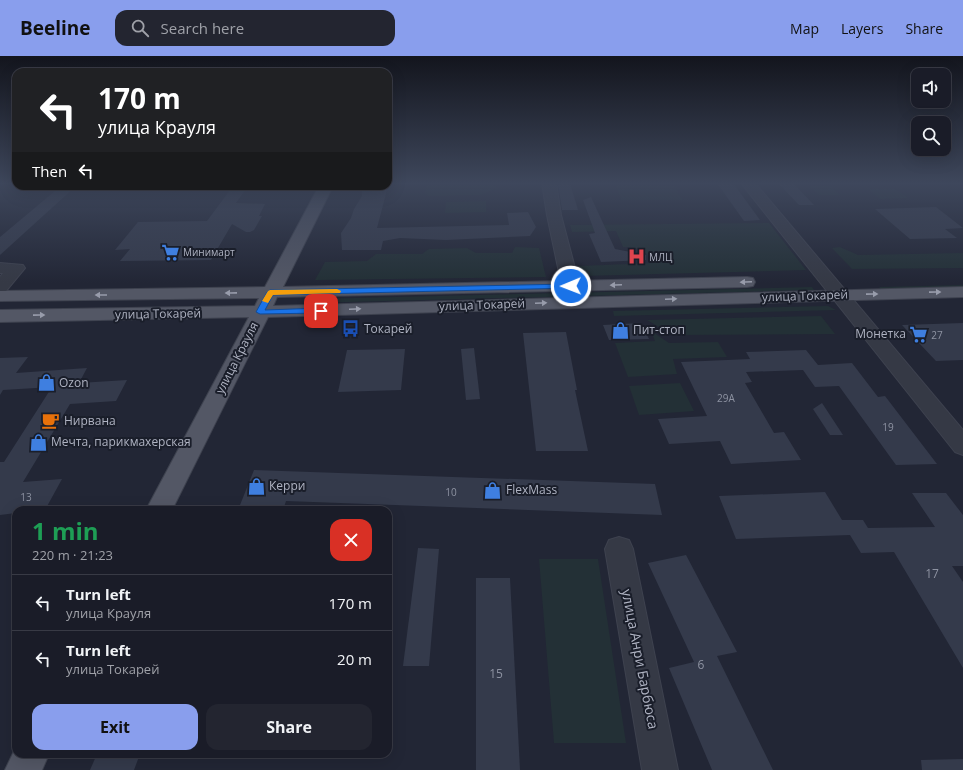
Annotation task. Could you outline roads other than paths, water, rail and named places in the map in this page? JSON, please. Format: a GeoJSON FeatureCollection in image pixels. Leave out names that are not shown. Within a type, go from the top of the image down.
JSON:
{"type":"FeatureCollection","features":[{"type":"Feature","properties":{"kind":"main road","name":"улица Крауля"},"geometry":{"type":"LineString","coordinates":[[162,506],[310,216]]}},
{"type":"Feature","properties":{"kind":"main road","name":"улица Токарей"},"geometry":{"type":"LineString","coordinates":[[809,280],[963,277]]}},
{"type":"Feature","properties":{"kind":"main road","name":"улица Токарей"},"geometry":{"type":"LineString","coordinates":[[0,296],[762,282]]}},
{"type":"Feature","properties":{"kind":"main road","name":"улица Токарей"},"geometry":{"type":"LineString","coordinates":[[0,316],[260,312],[963,292]]}},
{"type":"Feature","properties":{"kind":"main road"},"geometry":{"type":"LineString","coordinates":[[23,770],[29,758]]}},
{"type":"Feature","properties":{"kind":"street"},"geometry":{"type":"LineString","coordinates":[[554,216],[571,286]]}},
{"type":"Feature","properties":{"kind":"street"},"geometry":{"type":"LineString","coordinates":[[775,216],[963,446]]}},
{"type":"Feature","properties":{"kind":"street"},"geometry":{"type":"LineString","coordinates":[[0,268],[16,268],[0,287]]}},
{"type":"Feature","properties":{"kind":"street","name":"улица Анри Барбюса"},"geometry":{"type":"LineString","coordinates":[[619,549],[660,770]]}},
{"type":"Feature","properties":{"kind":"place","name":"Минимарт"},"geometry":{"type":"Point","coordinates":[170,252]}},
{"type":"Feature","properties":{"kind":"place","name":"МЛЦ"},"geometry":{"type":"Point","coordinates":[636,257]}},
{"type":"Feature","properties":{"kind":"place","name":"Токарей"},"geometry":{"type":"Point","coordinates":[351,329]}},
{"type":"Feature","properties":{"kind":"place","name":"Пит-стоп"},"geometry":{"type":"Point","coordinates":[620,330]}},
{"type":"Feature","properties":{"kind":"place","name":"Монетка"},"geometry":{"type":"Point","coordinates":[919,334]}},
{"type":"Feature","properties":{"kind":"place","name":"Ozon"},"geometry":{"type":"Point","coordinates":[46,383]}},
{"type":"Feature","properties":{"kind":"place","name":"Нирвана"},"geometry":{"type":"Point","coordinates":[51,421]}},
{"type":"Feature","properties":{"kind":"place","name":"Мечта, парикмахерская"},"geometry":{"type":"Point","coordinates":[38,442]}},
{"type":"Feature","properties":{"kind":"place","name":"Керри"},"geometry":{"type":"Point","coordinates":[256,486]}},
{"type":"Feature","properties":{"kind":"place","name":"FlexMass"},"geometry":{"type":"Point","coordinates":[493,490]}}]}
